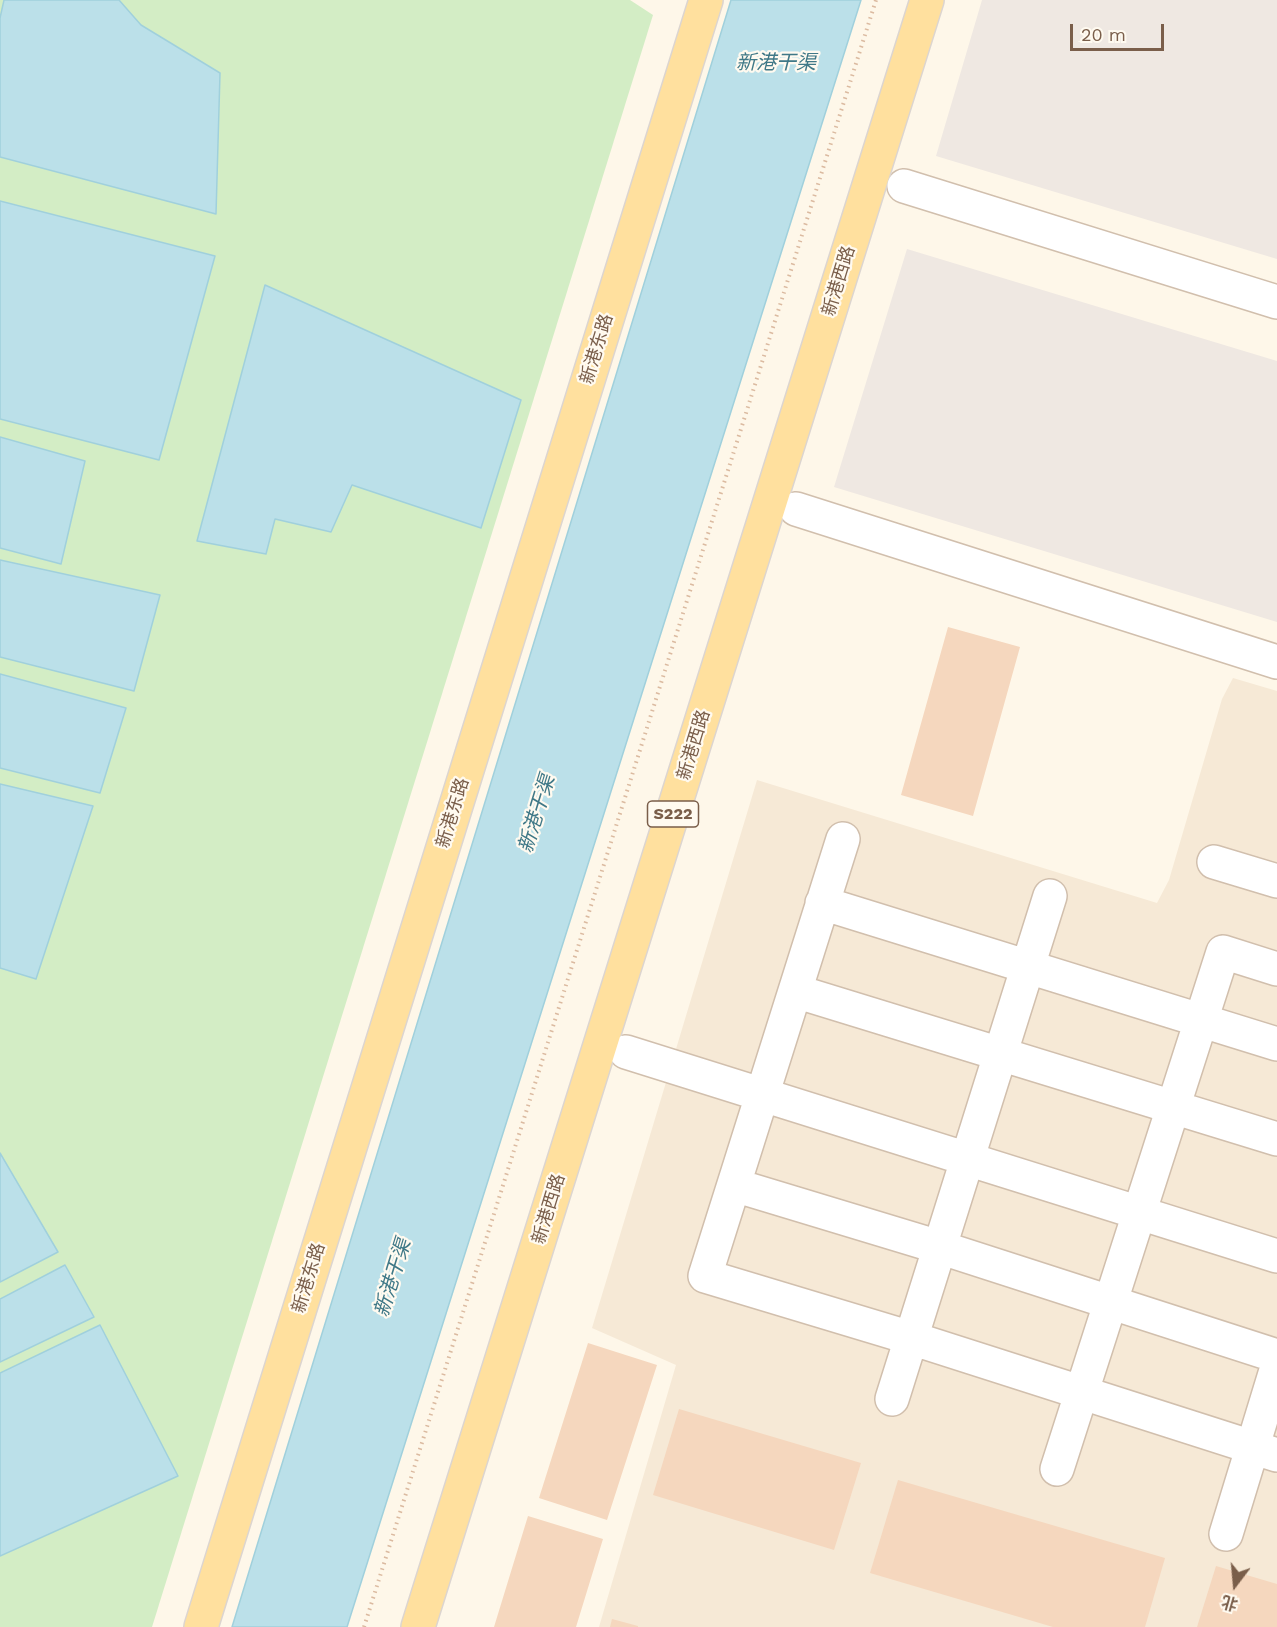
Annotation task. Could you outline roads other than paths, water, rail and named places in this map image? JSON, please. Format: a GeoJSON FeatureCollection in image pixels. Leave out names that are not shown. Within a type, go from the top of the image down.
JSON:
{"type":"FeatureCollection","features":[{"type":"Feature","properties":{"kind":"main road","name":"新港东路"},"geometry":{"type":"LineString","coordinates":[[201,1627],[706,0]]}},
{"type":"Feature","properties":{"kind":"main road","name":"新港西路"},"geometry":{"type":"LineString","coordinates":[[418,1627],[927,0]]}},
{"type":"Feature","properties":{"kind":"street"},"geometry":{"type":"LineString","coordinates":[[904,186],[1277,302]]}},
{"type":"Feature","properties":{"kind":"street"},"geometry":{"type":"LineString","coordinates":[[796,509],[1277,662]]}},
{"type":"Feature","properties":{"kind":"street"},"geometry":{"type":"LineString","coordinates":[[843,839],[705,1276],[911,1338],[1265,1451]]}},
{"type":"Feature","properties":{"kind":"street"},"geometry":{"type":"LineString","coordinates":[[1214,862],[1277,881]]}},
{"type":"Feature","properties":{"kind":"street"},"geometry":{"type":"LineString","coordinates":[[892,1399],[1050,896]]}},
{"type":"Feature","properties":{"kind":"street"},"geometry":{"type":"LineString","coordinates":[[822,903],[1277,1044]]}},
{"type":"Feature","properties":{"kind":"street"},"geometry":{"type":"LineString","coordinates":[[1057,1469],[1223,952],[1277,969]]}},
{"type":"Feature","properties":{"kind":"street"},"geometry":{"type":"LineString","coordinates":[[795,991],[1277,1139]]}},
{"type":"Feature","properties":{"kind":"street"},"geometry":{"type":"LineString","coordinates":[[626,1052],[1277,1256]]}},
{"type":"Feature","properties":{"kind":"street"},"geometry":{"type":"LineString","coordinates":[[734,1185],[939,1247],[1277,1356]]}},
{"type":"Feature","properties":{"kind":"street"},"geometry":{"type":"LineString","coordinates":[[1226,1534],[1265,1451],[1277,1367]]}},
{"type":"Feature","properties":{"kind":"water"},"geometry":{"type":"Polygon","coordinates":[[[4,0],[119,0],[141,25],[220,73],[216,214],[0,157],[0,18],[4,0]]]}},
{"type":"Feature","properties":{"kind":"water","name":"新港干渠"},"geometry":{"type":"Polygon","coordinates":[[[731,0],[861,0],[347,1627],[232,1627],[731,0]]]}},
{"type":"Feature","properties":{"kind":"water"},"geometry":{"type":"Polygon","coordinates":[[[0,201],[215,256],[159,460],[0,419],[0,201]]]}},
{"type":"Feature","properties":{"kind":"water"},"geometry":{"type":"Polygon","coordinates":[[[265,285],[521,400],[481,528],[352,485],[331,532],[275,519],[266,554],[197,541],[265,285]]]}},
{"type":"Feature","properties":{"kind":"water"},"geometry":{"type":"Polygon","coordinates":[[[0,437],[85,461],[61,564],[0,548],[0,437]]]}},
{"type":"Feature","properties":{"kind":"water"},"geometry":{"type":"Polygon","coordinates":[[[0,560],[160,595],[134,691],[0,657],[0,560]]]}},
{"type":"Feature","properties":{"kind":"water"},"geometry":{"type":"Polygon","coordinates":[[[0,674],[126,708],[100,793],[0,768],[0,674]]]}},
{"type":"Feature","properties":{"kind":"water"},"geometry":{"type":"Polygon","coordinates":[[[0,784],[93,806],[36,979],[0,968],[0,784]]]}},
{"type":"Feature","properties":{"kind":"water"},"geometry":{"type":"Polygon","coordinates":[[[0,1153],[58,1252],[0,1282],[0,1153]]]}},
{"type":"Feature","properties":{"kind":"water"},"geometry":{"type":"Polygon","coordinates":[[[65,1265],[94,1317],[0,1362],[0,1299],[65,1265]]]}},
{"type":"Feature","properties":{"kind":"water"},"geometry":{"type":"Polygon","coordinates":[[[100,1325],[178,1476],[0,1556],[0,1373],[100,1325]]]}}]}
